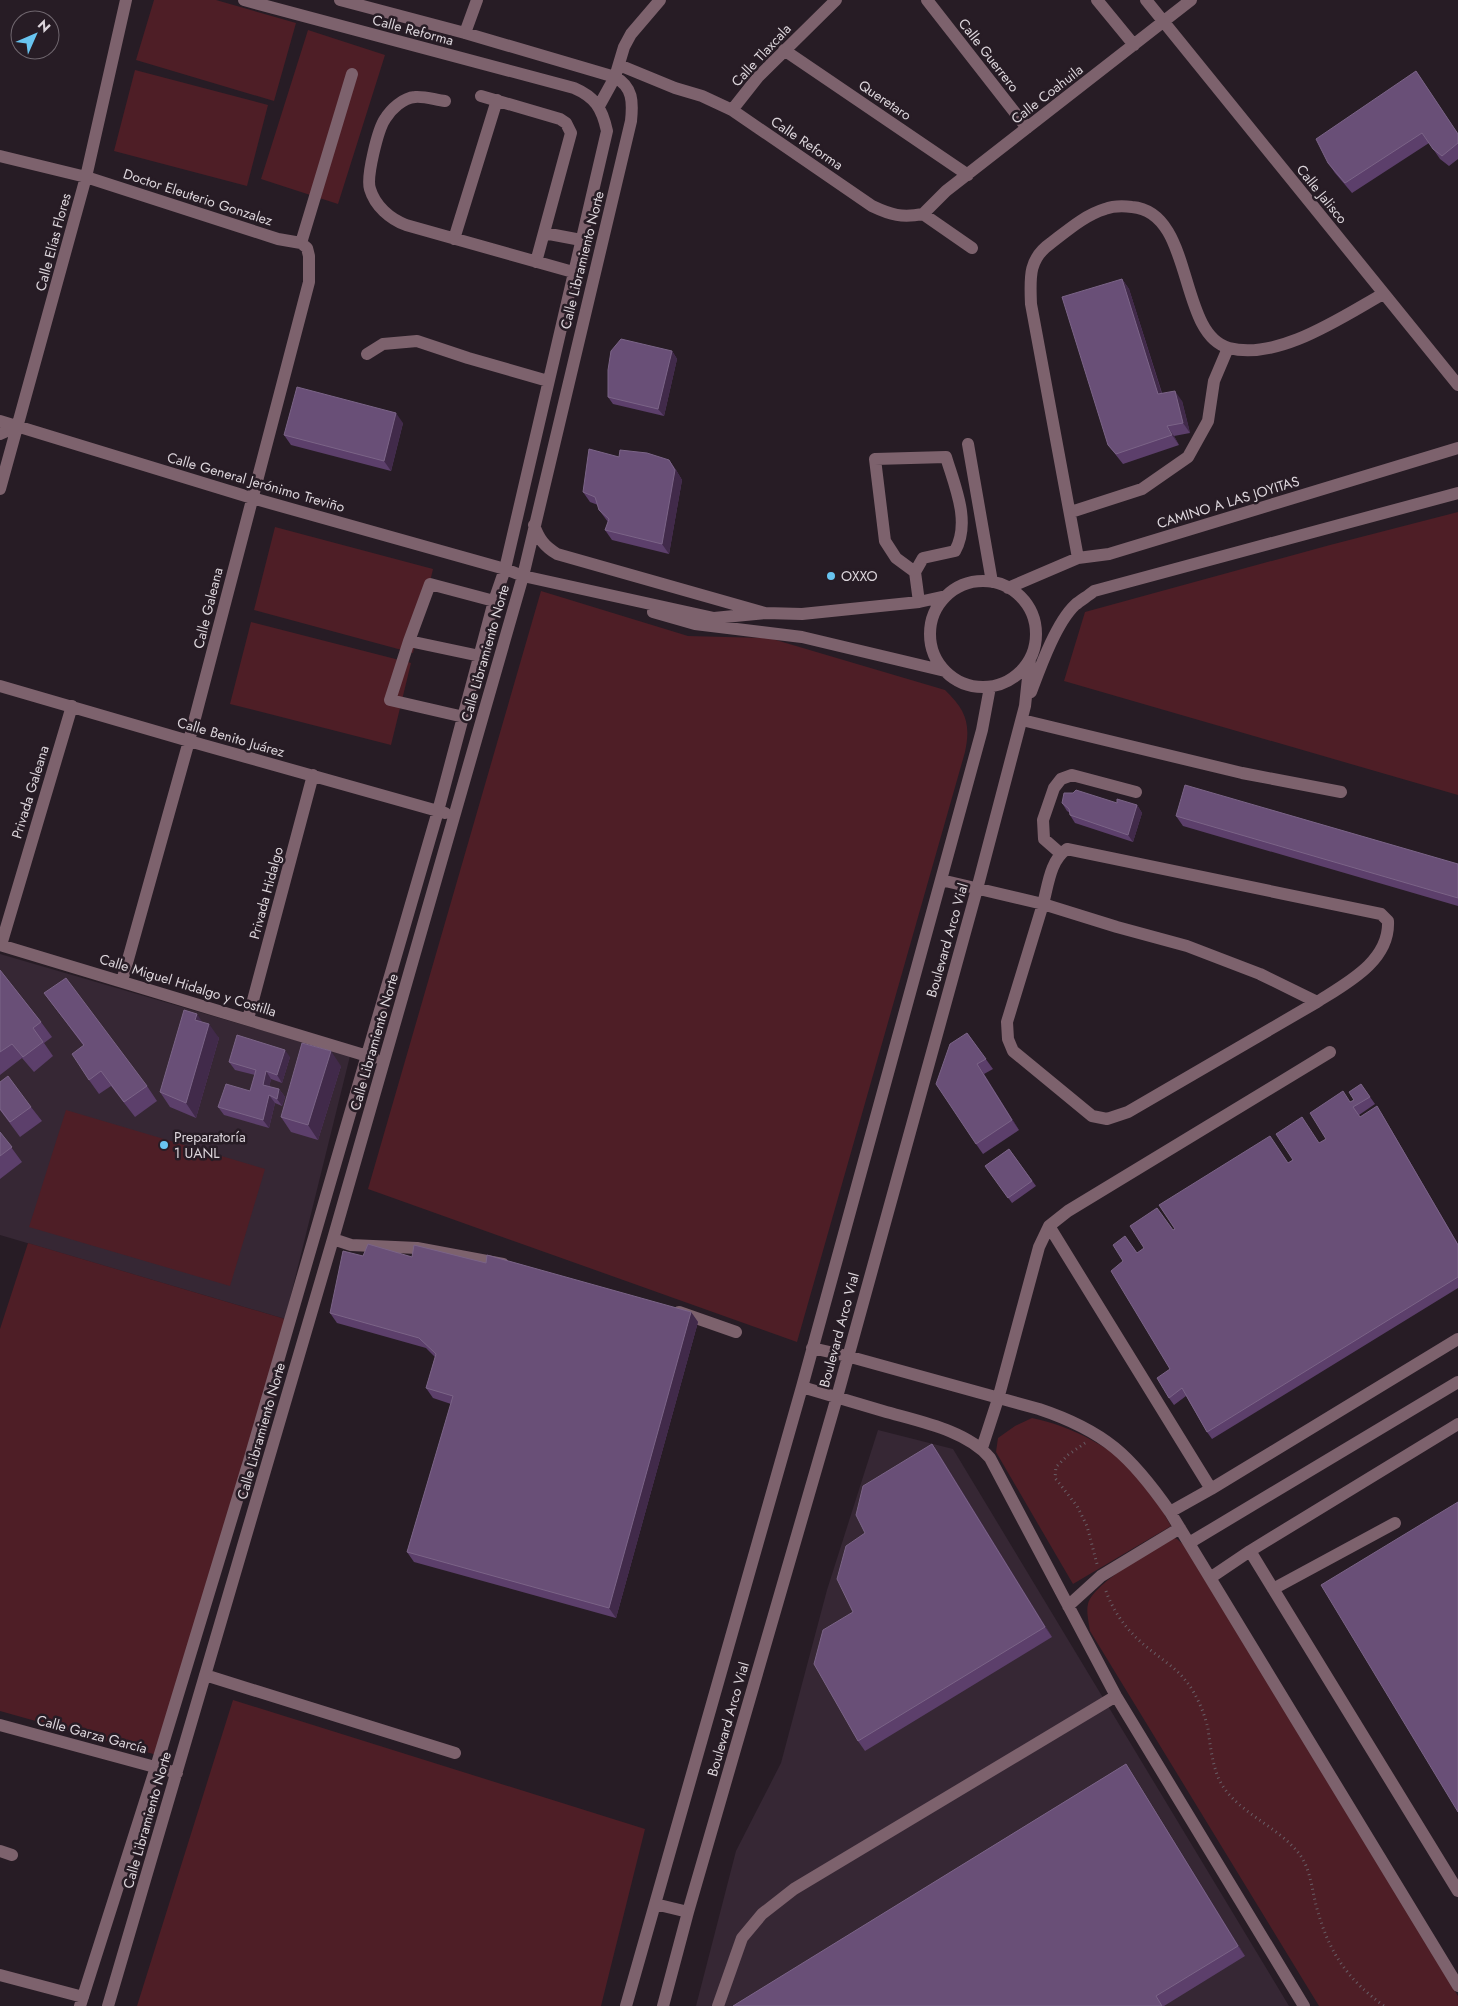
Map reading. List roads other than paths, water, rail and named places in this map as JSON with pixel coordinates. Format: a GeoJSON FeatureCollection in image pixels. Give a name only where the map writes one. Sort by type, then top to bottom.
{"type":"FeatureCollection","features":[{"type":"Feature","properties":{"kind":"street","name":"Calle Elías Flores"},"geometry":{"type":"LineString","coordinates":[[0,489],[86,177],[126,0]]}},
{"type":"Feature","properties":{"kind":"street","name":"Calle Reforma"},"geometry":{"type":"LineString","coordinates":[[244,0],[574,88],[588,94],[599,106]]}},
{"type":"Feature","properties":{"kind":"street","name":"Calle Reforma"},"geometry":{"type":"LineString","coordinates":[[340,0],[702,96],[732,110],[872,206],[890,214],[908,217],[923,214]]}},
{"type":"Feature","properties":{"kind":"street"},"geometry":{"type":"LineString","coordinates":[[465,33],[477,0]]}},
{"type":"Feature","properties":{"kind":"street"},"geometry":{"type":"LineString","coordinates":[[599,106],[619,74],[624,47],[631,34],[660,0]]}},
{"type":"Feature","properties":{"kind":"street","name":"Calle Tlaxcala"},"geometry":{"type":"LineString","coordinates":[[732,110],[758,77],[836,0]]}},
{"type":"Feature","properties":{"kind":"street","name":"Calle Guerrero"},"geometry":{"type":"LineString","coordinates":[[927,0],[1027,128]]}},
{"type":"Feature","properties":{"kind":"street"},"geometry":{"type":"LineString","coordinates":[[1097,0],[1134,45]]}},
{"type":"Feature","properties":{"kind":"street","name":"Calle Jalisco"},"geometry":{"type":"LineString","coordinates":[[1146,0],[1458,385]]}},
{"type":"Feature","properties":{"kind":"street","name":"Calle Coahuila"},"geometry":{"type":"LineString","coordinates":[[923,214],[940,196],[1191,0]]}},
{"type":"Feature","properties":{"kind":"street","name":"Queretaro"},"geometry":{"type":"LineString","coordinates":[[784,50],[968,175]]}},
{"type":"Feature","properties":{"kind":"street"},"geometry":{"type":"LineString","coordinates":[[301,244],[352,74]]}},
{"type":"Feature","properties":{"kind":"street","name":"Calle Libramiento Norte"},"geometry":{"type":"LineString","coordinates":[[108,2006],[333,1239],[523,576],[631,121],[633,104],[630,92],[619,74]]}},
{"type":"Feature","properties":{"kind":"street"},"geometry":{"type":"LineString","coordinates":[[481,96],[560,119],[566,122],[571,133],[536,262]]}},
{"type":"Feature","properties":{"kind":"street"},"geometry":{"type":"LineString","coordinates":[[445,101],[414,97],[395,106],[384,120],[371,163],[369,186],[374,200],[394,220],[573,272]]}},
{"type":"Feature","properties":{"kind":"street"},"geometry":{"type":"LineString","coordinates":[[454,238],[497,100]]}},
{"type":"Feature","properties":{"kind":"street","name":"Calle Libramiento Norte"},"geometry":{"type":"LineString","coordinates":[[82,2001],[156,1767],[249,1461],[438,812],[494,601],[505,568],[607,131],[599,106]]}},
{"type":"Feature","properties":{"kind":"street","name":"Doctor Eleuterio Gonzalez"},"geometry":{"type":"LineString","coordinates":[[0,156],[86,177],[278,239],[301,244]]}},
{"type":"Feature","properties":{"kind":"street"},"geometry":{"type":"LineString","coordinates":[[1078,558],[1071,512],[1030,304],[1030,279],[1033,262],[1046,247],[1086,218],[1107,208],[1141,208],[1157,216],[1168,231],[1201,319],[1210,337],[1228,348],[1255,350],[1280,346],[1317,330],[1383,294]]}},
{"type":"Feature","properties":{"kind":"street"},"geometry":{"type":"LineString","coordinates":[[923,214],[972,248]]}},
{"type":"Feature","properties":{"kind":"street"},"geometry":{"type":"LineString","coordinates":[[544,233],[581,240]]}},
{"type":"Feature","properties":{"kind":"street","name":"Calle Galeana"},"geometry":{"type":"LineString","coordinates":[[122,981],[189,741],[309,282],[309,256],[307,248],[301,244]]}},
{"type":"Feature","properties":{"kind":"street"},"geometry":{"type":"LineString","coordinates":[[367,354],[383,344],[417,341],[548,381]]}},
{"type":"Feature","properties":{"kind":"street"},"geometry":{"type":"LineString","coordinates":[[1071,512],[1142,489],[1188,457],[1208,421],[1214,381],[1228,348]]}},
{"type":"Feature","properties":{"kind":"street","name":"Calle General Jerónimo Treviño"},"geometry":{"type":"LineString","coordinates":[[0,421],[252,498],[505,568],[523,576]]}},
{"type":"Feature","properties":{"kind":"street"},"geometry":{"type":"LineString","coordinates":[[0,434],[18,426]]}},
{"type":"Feature","properties":{"kind":"street"},"geometry":{"type":"LineString","coordinates":[[968,444],[992,582]]}},
{"type":"Feature","properties":{"kind":"street","name":"CAMINO A LAS JOYITAS"},"geometry":{"type":"LineString","coordinates":[[1008,588],[1078,558],[1109,554],[1458,448]]}},
{"type":"Feature","properties":{"kind":"street"},"geometry":{"type":"LineString","coordinates":[[915,572],[896,558],[885,541],[875,459],[946,457],[961,508],[961,540],[955,552],[923,558],[915,572],[919,602]]}},
{"type":"Feature","properties":{"kind":"street"},"geometry":{"type":"LineString","coordinates":[[1025,706],[1044,659],[1063,622],[1074,606],[1094,591],[1458,493]]}},
{"type":"Feature","properties":{"kind":"street"},"geometry":{"type":"LineString","coordinates":[[534,525],[545,547],[556,554],[765,612]]}},
{"type":"Feature","properties":{"kind":"street"},"geometry":{"type":"LineString","coordinates":[[523,576],[714,618],[765,612],[802,614],[919,602],[946,596]]}},
{"type":"Feature","properties":{"kind":"street"},"geometry":{"type":"LineString","coordinates":[[523,576],[695,624],[802,637],[944,671]]}},
{"type":"Feature","properties":{"kind":"street"},"geometry":{"type":"LineString","coordinates":[[976,582],[992,582],[1008,588],[1021,598],[1033,619],[1035,644],[1030,659],[1020,673],[1006,682],[990,687],[974,686],[958,681],[944,671],[935,657],[930,641],[931,625],[936,609],[946,596],[960,586],[976,582]]}},
{"type":"Feature","properties":{"kind":"street"},"geometry":{"type":"LineString","coordinates":[[464,717],[390,700],[430,584],[494,601]]}},
{"type":"Feature","properties":{"kind":"street"},"geometry":{"type":"LineString","coordinates":[[409,641],[480,656]]}},
{"type":"Feature","properties":{"kind":"street","name":"Boulevard Arco Vial"},"geometry":{"type":"LineString","coordinates":[[663,2006],[688,1912],[837,1397],[977,889],[1022,720],[1030,659]]}},
{"type":"Feature","properties":{"kind":"street","name":"Calle Benito Juárez"},"geometry":{"type":"LineString","coordinates":[[0,686],[438,812],[454,814]]}},
{"type":"Feature","properties":{"kind":"street","name":"Boulevard Arco Vial"},"geometry":{"type":"LineString","coordinates":[[626,2006],[802,1387],[982,730],[990,687]]}},
{"type":"Feature","properties":{"kind":"street","name":"Privada Galeana"},"geometry":{"type":"LineString","coordinates":[[0,945],[72,706]]}},
{"type":"Feature","properties":{"kind":"street"},"geometry":{"type":"LineString","coordinates":[[1022,720],[1242,772],[1341,792]]}},
{"type":"Feature","properties":{"kind":"street","name":"Privada Hidalgo"},"geometry":{"type":"LineString","coordinates":[[248,1019],[312,775]]}},
{"type":"Feature","properties":{"kind":"street"},"geometry":{"type":"LineString","coordinates":[[1060,853],[1044,839],[1043,820],[1054,788],[1061,779],[1072,775],[1136,792]]}},
{"type":"Feature","properties":{"kind":"street"},"geometry":{"type":"LineString","coordinates":[[1067,848],[1381,914],[1388,920],[1388,933],[1382,948],[1370,964],[1317,1002],[1128,1112],[1107,1118],[1092,1116],[1013,1051],[1008,1039],[1007,1022],[1043,904],[1055,862],[1060,853],[1067,848]]}},
{"type":"Feature","properties":{"kind":"street"},"geometry":{"type":"LineString","coordinates":[[941,880],[1043,904],[1187,946],[1260,974],[1317,1002]]}},
{"type":"Feature","properties":{"kind":"street","name":"Calle Miguel Hidalgo y Costilla"},"geometry":{"type":"LineString","coordinates":[[0,945],[384,1061]]}},
{"type":"Feature","properties":{"kind":"street"},"geometry":{"type":"LineString","coordinates":[[982,1448],[998,1399],[1039,1247],[1049,1226],[1068,1210],[1330,1052]]}},
{"type":"Feature","properties":{"kind":"street"},"geometry":{"type":"LineString","coordinates":[[1049,1226],[1212,1489]]}},
{"type":"Feature","properties":{"kind":"street"},"geometry":{"type":"LineString","coordinates":[[333,1239],[351,1245],[417,1248],[516,1265]]}},
{"type":"Feature","properties":{"kind":"street"},"geometry":{"type":"LineString","coordinates":[[666,1308],[736,1332]]}},
{"type":"Feature","properties":{"kind":"street"},"geometry":{"type":"LineString","coordinates":[[1170,1512],[1212,1489],[1458,1339]]}},
{"type":"Feature","properties":{"kind":"street"},"geometry":{"type":"LineString","coordinates":[[812,1348],[847,1356],[1070,1419],[1119,1450],[1146,1478],[1170,1512],[1458,1986]]}},
{"type":"Feature","properties":{"kind":"street"},"geometry":{"type":"LineString","coordinates":[[1189,1544],[1458,1382]]}},
{"type":"Feature","properties":{"kind":"street"},"geometry":{"type":"LineString","coordinates":[[802,1387],[929,1424],[963,1437],[982,1448],[990,1458],[1116,1696],[1304,2006]]}},
{"type":"Feature","properties":{"kind":"street"},"geometry":{"type":"LineString","coordinates":[[1210,1578],[1250,1551],[1458,1424]]}},
{"type":"Feature","properties":{"kind":"street"},"geometry":{"type":"LineString","coordinates":[[1273,1589],[1395,1523]]}},
{"type":"Feature","properties":{"kind":"street"},"geometry":{"type":"LineString","coordinates":[[1068,1606],[1101,1576],[1180,1528]]}},
{"type":"Feature","properties":{"kind":"street"},"geometry":{"type":"LineString","coordinates":[[1250,1551],[1458,1891]]}},
{"type":"Feature","properties":{"kind":"street"},"geometry":{"type":"LineString","coordinates":[[201,1618],[220,1623]]}},
{"type":"Feature","properties":{"kind":"street"},"geometry":{"type":"LineString","coordinates":[[205,1675],[455,1753]]}},
{"type":"Feature","properties":{"kind":"street"},"geometry":{"type":"LineString","coordinates":[[718,2006],[742,1938],[768,1909],[794,1889],[1116,1696]]}},
{"type":"Feature","properties":{"kind":"street","name":"Calle Garza García"},"geometry":{"type":"LineString","coordinates":[[0,1725],[177,1773]]}},
{"type":"Feature","properties":{"kind":"street"},"geometry":{"type":"LineString","coordinates":[[655,1904],[688,1912]]}},
{"type":"Feature","properties":{"kind":"street"},"geometry":{"type":"LineString","coordinates":[[0,1975],[82,2001]]}},
{"type":"Feature","properties":{"kind":"place","name":"OXXO"},"geometry":{"type":"Point","coordinates":[831,576]}},
{"type":"Feature","properties":{"kind":"place","name":"Preparatoría 1 UANL"},"geometry":{"type":"Point","coordinates":[164,1145]}}]}
